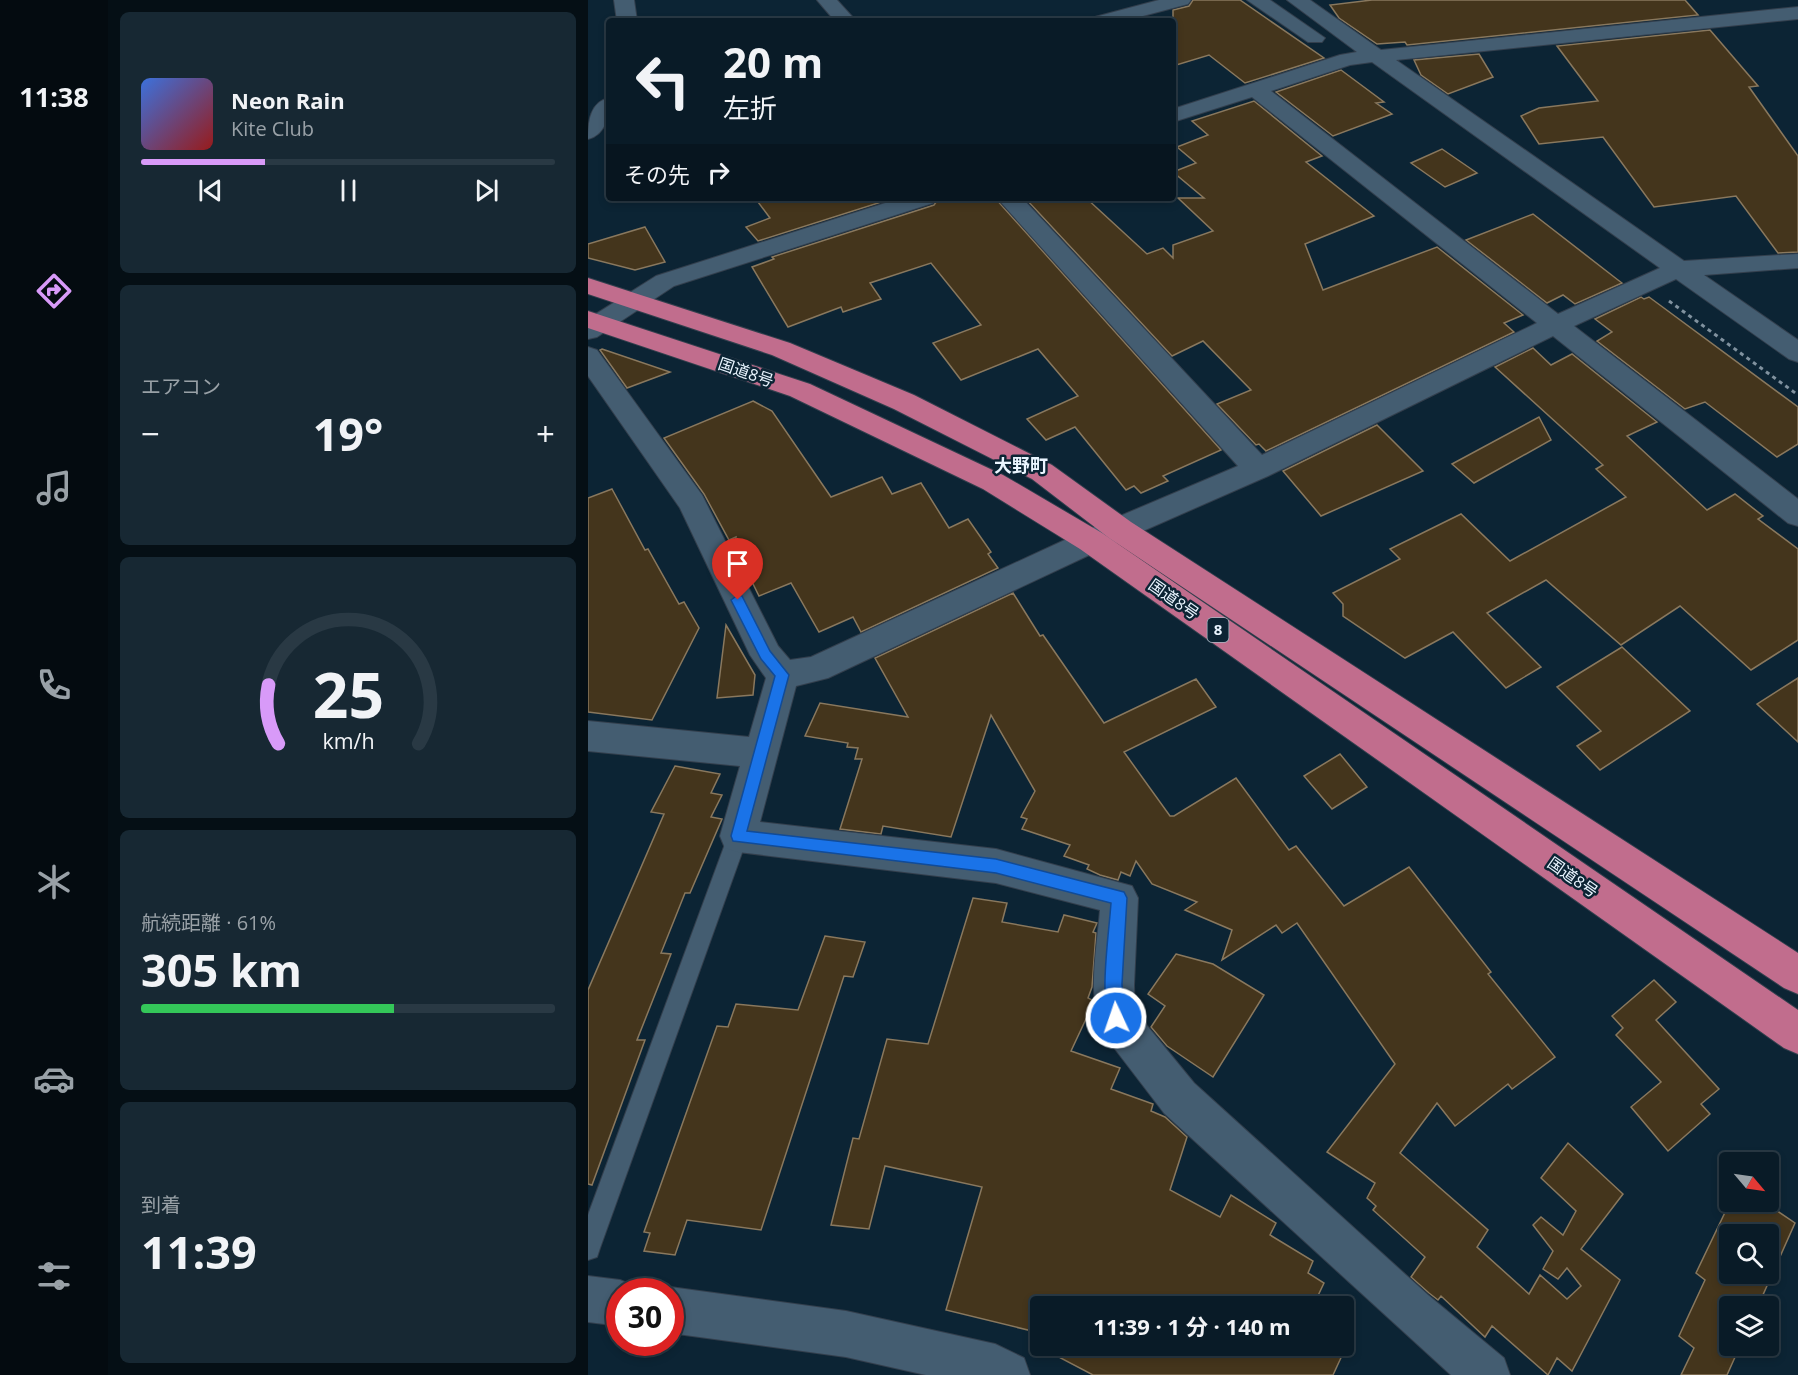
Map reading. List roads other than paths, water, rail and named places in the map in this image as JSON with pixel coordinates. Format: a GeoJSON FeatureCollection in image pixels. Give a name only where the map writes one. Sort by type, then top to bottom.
{"type":"FeatureCollection","features":[{"type":"Feature","properties":{"kind":"highway","name":"国道8号"},"geometry":{"type":"LineString","coordinates":[[588,286],[781,349],[904,402],[1042,472],[1105,536],[1798,1034]]}},
{"type":"Feature","properties":{"kind":"highway","name":"国道8号"},"geometry":{"type":"LineString","coordinates":[[592,324],[800,390],[1105,536],[1792,962]]}},
{"type":"Feature","properties":{"kind":"street"},"geometry":{"type":"LineString","coordinates":[[624,0],[627,18]]}},
{"type":"Feature","properties":{"kind":"street"},"geometry":{"type":"LineString","coordinates":[[827,0],[843,18]]}},
{"type":"Feature","properties":{"kind":"street"},"geometry":{"type":"LineString","coordinates":[[1113,18],[1181,0]]}},
{"type":"Feature","properties":{"kind":"street"},"geometry":{"type":"LineString","coordinates":[[1257,0],[1347,59]]}},
{"type":"Feature","properties":{"kind":"street"},"geometry":{"type":"LineString","coordinates":[[1297,0],[1798,353]]}},
{"type":"Feature","properties":{"kind":"street"},"geometry":{"type":"LineString","coordinates":[[1176,115],[1347,59],[1376,54],[1798,13]]}},
{"type":"Feature","properties":{"kind":"street"},"geometry":{"type":"LineString","coordinates":[[1256,88],[1798,515]]}},
{"type":"Feature","properties":{"kind":"street"},"geometry":{"type":"LineString","coordinates":[[588,132],[606,108]]}},
{"type":"Feature","properties":{"kind":"street"},"geometry":{"type":"LineString","coordinates":[[848,201],[862,219]]}},
{"type":"Feature","properties":{"kind":"street"},"geometry":{"type":"LineString","coordinates":[[592,324],[634,302],[665,281],[916,201]]}},
{"type":"Feature","properties":{"kind":"street"},"geometry":{"type":"LineString","coordinates":[[1012,201],[1258,469]]}},
{"type":"Feature","properties":{"kind":"street"},"geometry":{"type":"LineString","coordinates":[[783,675],[816,669],[1105,536],[1258,469],[1557,324],[1678,269],[1798,261]]}},
{"type":"Feature","properties":{"kind":"street"},"geometry":{"type":"LineString","coordinates":[[588,356],[692,503],[766,655],[783,675]]}},
{"type":"Feature","properties":{"kind":"street"},"geometry":{"type":"LineString","coordinates":[[783,675],[738,836],[996,866],[1119,898],[1114,984],[1116,1018],[1179,1098],[1412,1311],[1486,1375]]}},
{"type":"Feature","properties":{"kind":"street"},"geometry":{"type":"LineString","coordinates":[[588,735],[762,753]]}},
{"type":"Feature","properties":{"kind":"street"},"geometry":{"type":"LineString","coordinates":[[588,1299],[606,1301]]}},
{"type":"Feature","properties":{"kind":"street"},"geometry":{"type":"LineString","coordinates":[[684,1312],[846,1334],[995,1367],[1007,1375]]}},
{"type":"Feature","properties":{"kind":"lane"},"geometry":{"type":"LineString","coordinates":[[588,1248],[738,836]]}},
{"type":"Feature","properties":{"kind":"district","name":"大野町"},"geometry":{"type":"Point","coordinates":[1021,466]}}]}
